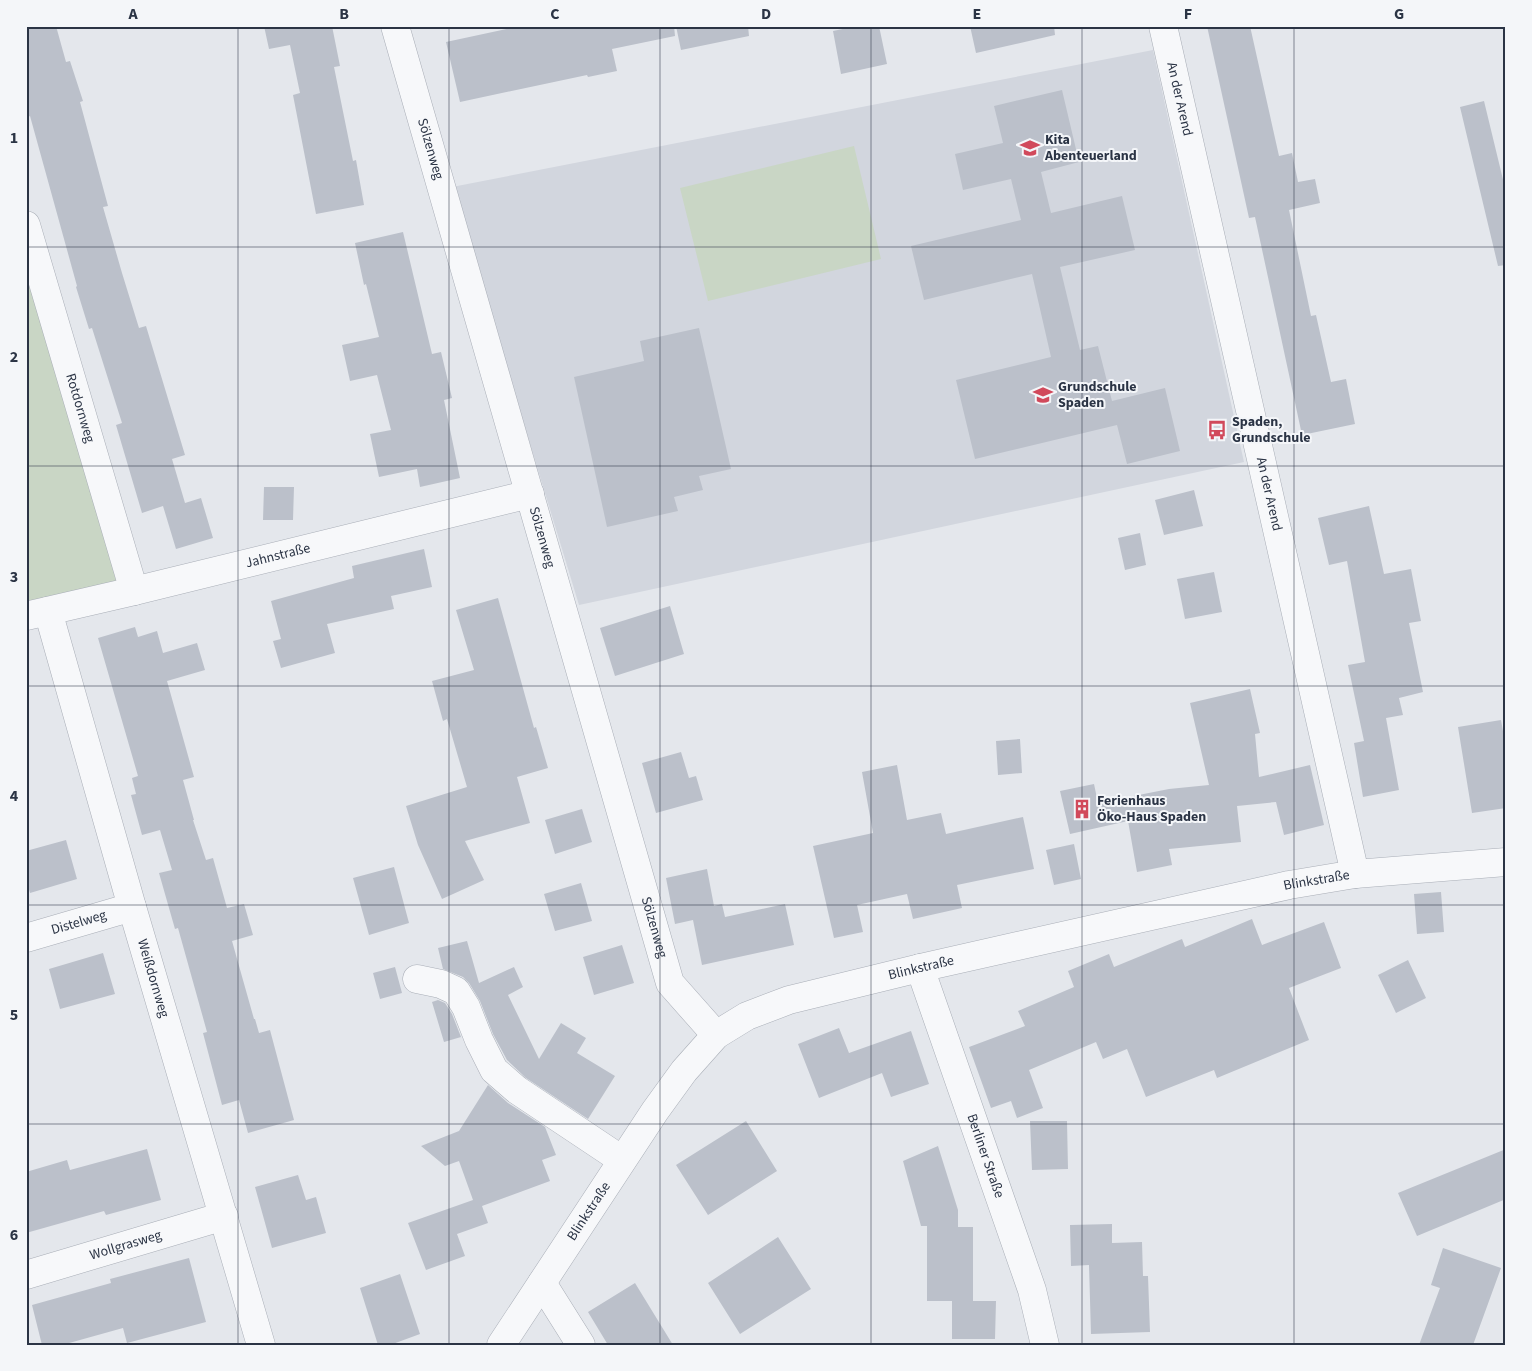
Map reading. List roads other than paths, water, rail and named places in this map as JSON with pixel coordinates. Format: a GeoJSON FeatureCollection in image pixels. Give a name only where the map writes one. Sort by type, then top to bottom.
{"type":"FeatureCollection","features":[{"type":"Feature","properties":{"kind":"street","name":"Sölzenweg"},"geometry":{"type":"LineString","coordinates":[[395,26],[670,983],[716,1035]]}},
{"type":"Feature","properties":{"kind":"street","name":"An der Arend"},"geometry":{"type":"LineString","coordinates":[[1164,26],[1356,874]]}},
{"type":"Feature","properties":{"kind":"street","name":"Rotdornweg"},"geometry":{"type":"LineString","coordinates":[[28,239],[134,592]]}},
{"type":"Feature","properties":{"kind":"street","name":"Jahnstraße"},"geometry":{"type":"LineString","coordinates":[[37,613],[134,592],[530,494]]}},
{"type":"Feature","properties":{"kind":"street","name":"Weißdornweg"},"geometry":{"type":"LineString","coordinates":[[37,613],[132,907],[261,1345]]}},
{"type":"Feature","properties":{"kind":"street","name":"Blinkstraße"},"geometry":{"type":"LineString","coordinates":[[501,1345],[622,1160],[684,1071],[716,1035],[747,1016],[789,1000],[920,968],[1289,885],[1356,874],[1506,862]]}},
{"type":"Feature","properties":{"kind":"street","name":"Distelweg"},"geometry":{"type":"LineString","coordinates":[[26,938],[132,907]]}},
{"type":"Feature","properties":{"kind":"street","name":"Berliner Straße"},"geometry":{"type":"LineString","coordinates":[[920,968],[1032,1290],[1045,1345]]}},
{"type":"Feature","properties":{"kind":"street"},"geometry":{"type":"LineString","coordinates":[[417,979],[442,984],[456,991],[466,1007],[494,1070],[517,1090],[622,1160]]}},
{"type":"Feature","properties":{"kind":"street","name":"Wollgrasweg"},"geometry":{"type":"LineString","coordinates":[[26,1274],[224,1216]]}},
{"type":"Feature","properties":{"kind":"street"},"geometry":{"type":"LineString","coordinates":[[542,1283],[581,1345]]}},
{"type":"Feature","properties":{"kind":"place","name":"Kita Abenteuerland"},"geometry":{"type":"Point","coordinates":[1030,148]}},
{"type":"Feature","properties":{"kind":"place","name":"Grundschule Spaden"},"geometry":{"type":"Point","coordinates":[1043,395]}},
{"type":"Feature","properties":{"kind":"place","name":"Spaden, Grundschule"},"geometry":{"type":"Point","coordinates":[1217,430]}},
{"type":"Feature","properties":{"kind":"place","name":"Ferienhaus Öko-Haus Spaden"},"geometry":{"type":"Point","coordinates":[1082,809]}}]}
